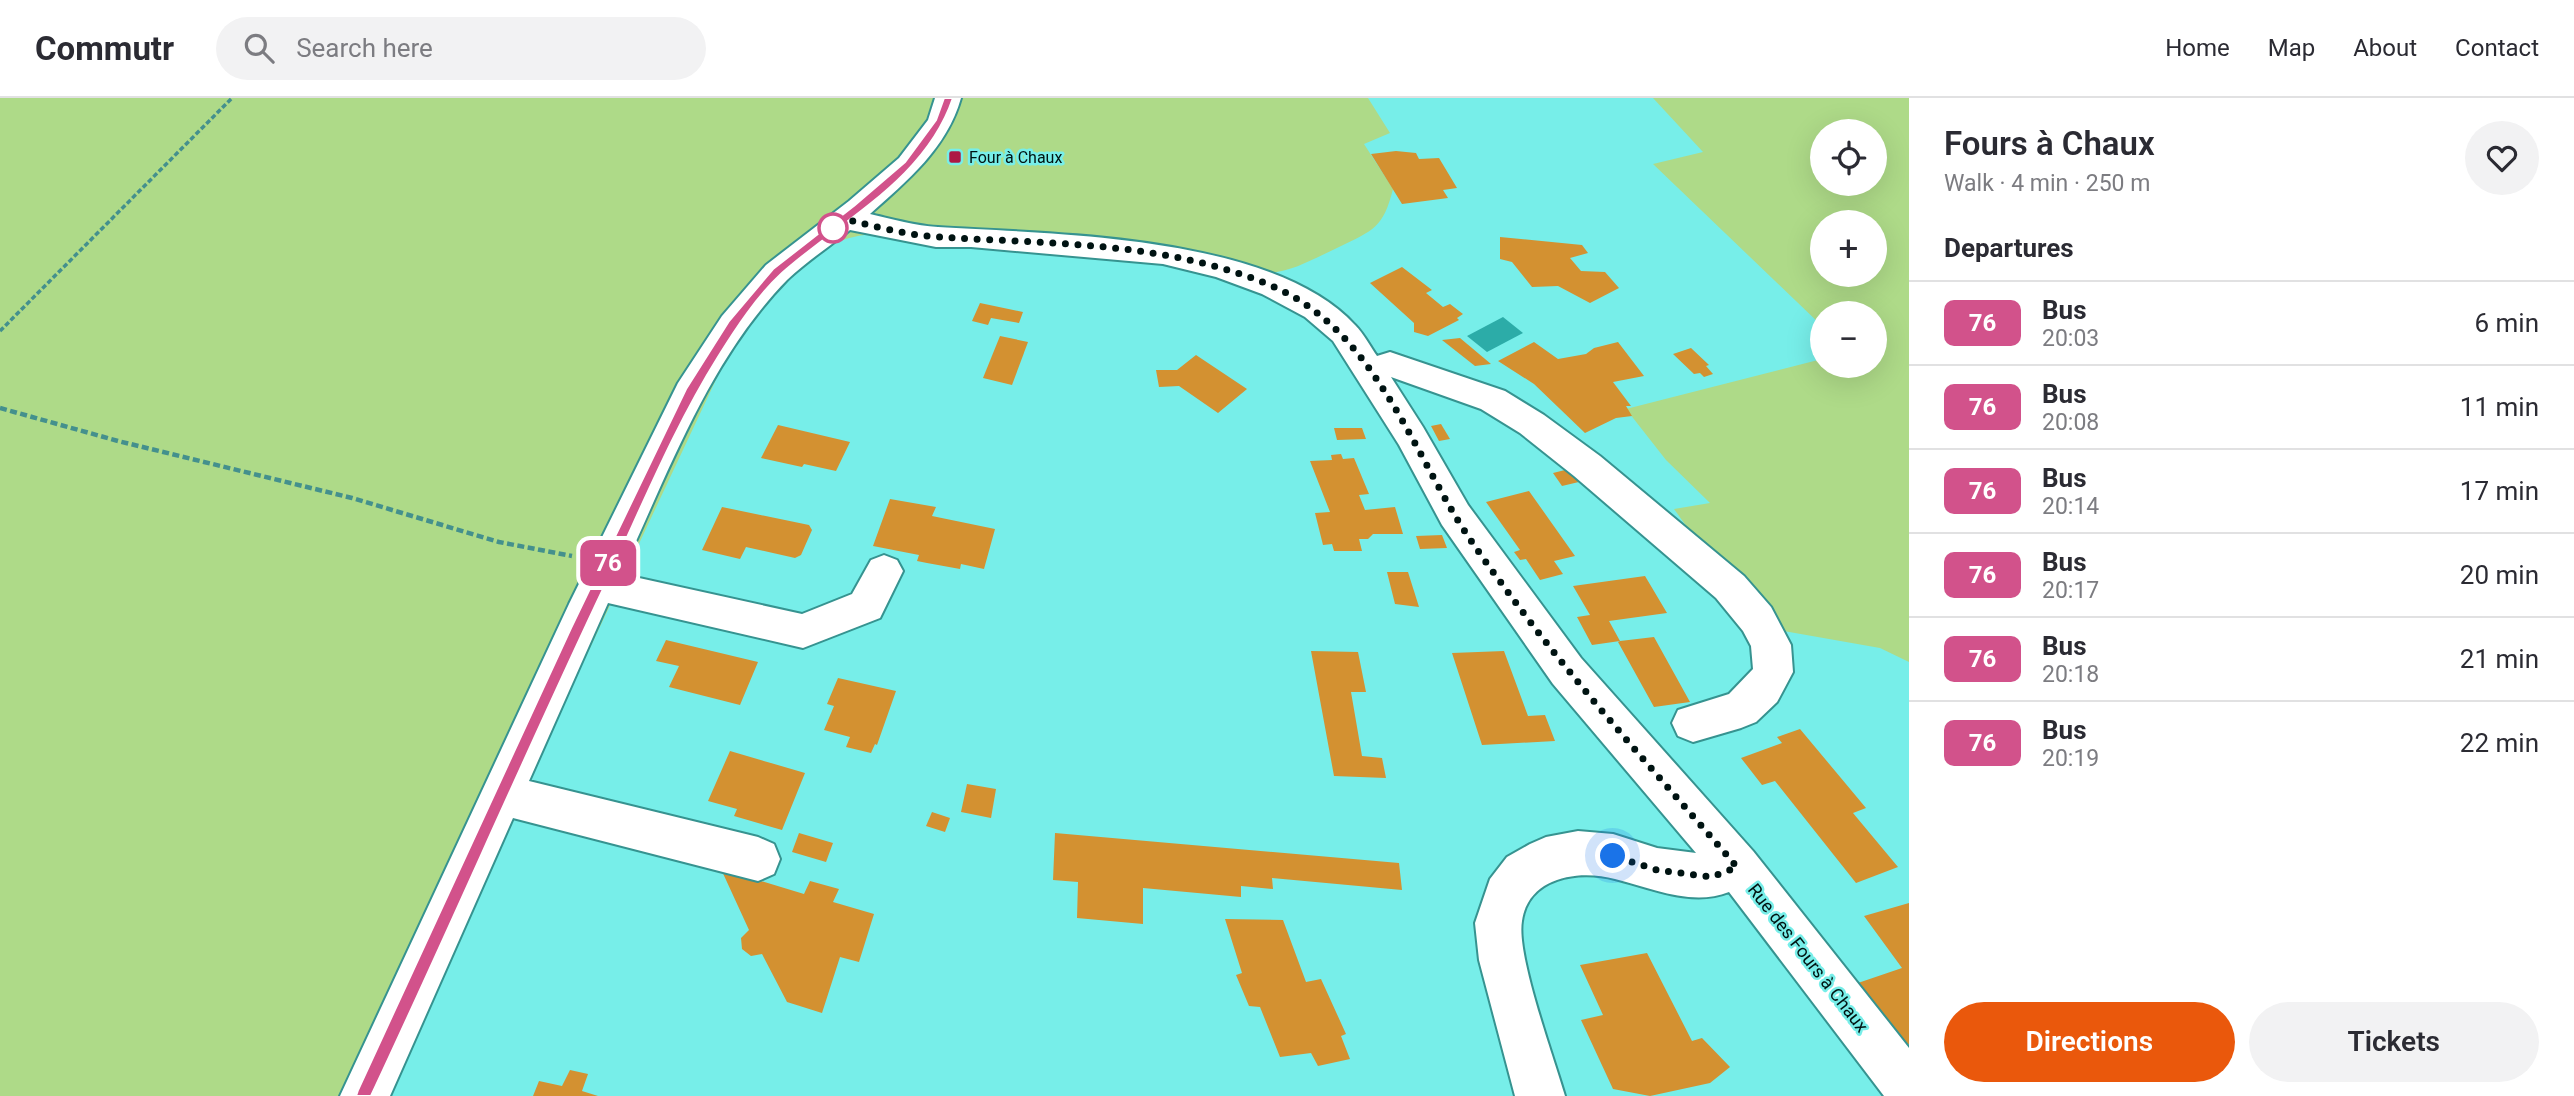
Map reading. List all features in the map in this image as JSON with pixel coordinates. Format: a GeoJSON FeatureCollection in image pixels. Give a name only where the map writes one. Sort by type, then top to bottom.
{"type":"FeatureCollection","features":[{"type":"Feature","properties":{"kind":"street"},"geometry":{"type":"LineString","coordinates":[[365,1096],[501,794],[690,392],[733,324],[777,272],[909,164],[941,121],[948,98]]}},
{"type":"Feature","properties":{"kind":"street"},"geometry":{"type":"LineString","coordinates":[[882,188],[933,221],[971,237]]}},
{"type":"Feature","properties":{"kind":"street"},"geometry":{"type":"LineString","coordinates":[[844,219],[936,237],[971,237]]}},
{"type":"Feature","properties":{"kind":"street","name":"Rue des Fours à Chaux"},"geometry":{"type":"LineString","coordinates":[[971,237],[1163,254],[1223,268],[1273,286],[1316,309],[1343,334],[1369,370],[1411,436],[1455,515],[1504,587],[1567,671],[1737,867],[1909,1088]]}},
{"type":"Feature","properties":{"kind":"street"},"geometry":{"type":"LineString","coordinates":[[1369,370],[1390,364],[1493,400],[1532,424],[1587,467],[1730,587],[1757,619],[1771,645],[1773,672],[1763,690],[1741,709],[1693,723]]}},
{"type":"Feature","properties":{"kind":"street"},"geometry":{"type":"LineString","coordinates":[[603,574],[803,631],[866,606],[884,571]]}},
{"type":"Feature","properties":{"kind":"street"},"geometry":{"type":"LineString","coordinates":[[501,794],[758,859]]}},
{"type":"Feature","properties":{"kind":"street"},"geometry":{"type":"LineString","coordinates":[[1540,1096],[1502,960],[1498,923],[1506,895],[1523,873],[1546,859],[1578,853],[1613,856],[1657,870],[1712,877],[1737,867]]}},
{"type":"Feature","properties":{"kind":"path"},"geometry":{"type":"LineString","coordinates":[[0,331],[232,98]]}},
{"type":"Feature","properties":{"kind":"path"},"geometry":{"type":"LineString","coordinates":[[0,408],[118,441],[352,498],[603,574]]}},
{"type":"Feature","properties":{"kind":"green space"},"geometry":{"type":"Polygon","coordinates":[[[0,98],[1368,98],[1390,133],[1364,144],[1393,189],[1381,220],[1369,231],[1305,263],[1270,273],[1217,272],[1046,246],[898,234],[856,236],[825,248],[807,261],[773,294],[743,333],[721,369],[382,1096],[0,1096],[0,98]]]}},
{"type":"Feature","properties":{"kind":"green space"},"geometry":{"type":"Polygon","coordinates":[[[1653,98],[1909,98],[1909,662],[1880,648],[1750,625],[1715,566],[1674,509],[1710,503],[1666,460],[1626,409],[1810,362],[1810,378],[1887,378],[1887,301],[1810,301],[1810,314],[1653,164],[1703,152],[1653,98]]]}},
{"type":"Feature","properties":{"kind":"water"},"geometry":{"type":"Polygon","coordinates":[[[1503,317],[1523,333],[1487,352],[1467,336],[1503,317]]]}},
{"type":"Feature","properties":{"kind":"building"},"geometry":{"type":"Polygon","coordinates":[[[1396,151],[1416,153],[1419,159],[1439,158],[1457,188],[1443,190],[1448,198],[1402,204],[1371,154],[1396,151]]]}},
{"type":"Feature","properties":{"kind":"building"},"geometry":{"type":"Polygon","coordinates":[[[1500,237],[1582,245],[1588,253],[1570,258],[1581,271],[1605,272],[1619,288],[1590,303],[1558,286],[1532,287],[1512,262],[1500,259],[1500,237]]]}},
{"type":"Feature","properties":{"kind":"building"},"geometry":{"type":"Polygon","coordinates":[[[1402,267],[1432,290],[1426,293],[1443,307],[1450,304],[1463,314],[1457,318],[1459,320],[1428,336],[1414,332],[1414,323],[1370,283],[1402,267]]]}},
{"type":"Feature","properties":{"kind":"building"},"geometry":{"type":"Polygon","coordinates":[[[980,303],[1023,312],[1019,323],[991,318],[988,325],[972,321],[980,303]]]}},
{"type":"Feature","properties":{"kind":"building"},"geometry":{"type":"Polygon","coordinates":[[[1000,336],[1028,342],[1012,385],[983,378],[1000,336]]]}},
{"type":"Feature","properties":{"kind":"building"},"geometry":{"type":"Polygon","coordinates":[[[1460,338],[1491,364],[1475,366],[1442,340],[1460,338]]]}},
{"type":"Feature","properties":{"kind":"building"},"geometry":{"type":"Polygon","coordinates":[[[1534,342],[1558,359],[1586,354],[1594,348],[1618,342],[1644,376],[1613,382],[1631,406],[1626,406],[1632,416],[1616,418],[1585,433],[1534,384],[1498,361],[1534,342]]]}},
{"type":"Feature","properties":{"kind":"building"},"geometry":{"type":"Polygon","coordinates":[[[1691,348],[1709,365],[1706,366],[1713,374],[1704,377],[1700,373],[1694,374],[1673,354],[1691,348]]]}},
{"type":"Feature","properties":{"kind":"building"},"geometry":{"type":"Polygon","coordinates":[[[1196,355],[1247,389],[1218,413],[1179,386],[1159,387],[1156,370],[1177,370],[1196,355]]]}},
{"type":"Feature","properties":{"kind":"building"},"geometry":{"type":"Polygon","coordinates":[[[1441,424],[1450,439],[1439,441],[1431,426],[1441,424]]]}},
{"type":"Feature","properties":{"kind":"building"},"geometry":{"type":"Polygon","coordinates":[[[778,425],[850,442],[836,471],[761,458],[778,425]]]}},
{"type":"Feature","properties":{"kind":"building"},"geometry":{"type":"Polygon","coordinates":[[[1334,428],[1362,428],[1366,439],[1337,440],[1334,428]]]}},
{"type":"Feature","properties":{"kind":"building"},"geometry":{"type":"Polygon","coordinates":[[[1341,454],[1343,459],[1354,458],[1369,494],[1359,495],[1365,510],[1395,507],[1403,534],[1373,534],[1368,539],[1359,539],[1362,551],[1334,551],[1332,544],[1323,545],[1315,513],[1330,512],[1310,461],[1332,460],[1331,455],[1341,454]]]}},
{"type":"Feature","properties":{"kind":"building"},"geometry":{"type":"Polygon","coordinates":[[[1573,468],[1583,481],[1562,486],[1553,473],[1573,468]]]}},
{"type":"Feature","properties":{"kind":"building"},"geometry":{"type":"Polygon","coordinates":[[[1529,491],[1575,556],[1554,561],[1563,574],[1540,580],[1526,559],[1520,560],[1514,552],[1520,550],[1486,502],[1529,491]]]}},
{"type":"Feature","properties":{"kind":"building"},"geometry":{"type":"Polygon","coordinates":[[[890,499],[936,507],[932,516],[995,529],[984,569],[961,564],[960,569],[917,561],[919,555],[873,546],[890,499]]]}},
{"type":"Feature","properties":{"kind":"building"},"geometry":{"type":"Polygon","coordinates":[[[722,507],[809,525],[812,530],[801,555],[795,558],[746,547],[740,559],[702,550],[722,507]]]}},
{"type":"Feature","properties":{"kind":"building"},"geometry":{"type":"Polygon","coordinates":[[[1442,535],[1447,548],[1420,549],[1416,536],[1442,535]]]}},
{"type":"Feature","properties":{"kind":"building"},"geometry":{"type":"Polygon","coordinates":[[[1387,572],[1408,572],[1419,607],[1395,604],[1387,572]]]}},
{"type":"Feature","properties":{"kind":"building"},"geometry":{"type":"Polygon","coordinates":[[[1645,576],[1667,613],[1609,621],[1620,641],[1592,645],[1577,617],[1590,615],[1573,586],[1645,576]]]}},
{"type":"Feature","properties":{"kind":"building"},"geometry":{"type":"Polygon","coordinates":[[[1654,637],[1690,702],[1654,707],[1618,642],[1654,637]]]}},
{"type":"Feature","properties":{"kind":"building"},"geometry":{"type":"Polygon","coordinates":[[[666,640],[758,662],[740,705],[669,687],[679,666],[656,661],[666,640]]]}},
{"type":"Feature","properties":{"kind":"building"},"geometry":{"type":"Polygon","coordinates":[[[1311,651],[1358,652],[1366,692],[1351,692],[1362,756],[1382,758],[1386,778],[1334,776],[1311,651]]]}},
{"type":"Feature","properties":{"kind":"building"},"geometry":{"type":"Polygon","coordinates":[[[1504,651],[1528,716],[1545,715],[1555,741],[1482,745],[1452,653],[1504,651]]]}},
{"type":"Feature","properties":{"kind":"building"},"geometry":{"type":"Polygon","coordinates":[[[838,678],[896,691],[877,745],[875,744],[871,753],[846,747],[850,737],[824,730],[834,706],[827,704],[838,678]]]}},
{"type":"Feature","properties":{"kind":"building"},"geometry":{"type":"Polygon","coordinates":[[[1800,729],[1866,808],[1853,813],[1898,867],[1856,883],[1775,781],[1762,785],[1741,758],[1782,743],[1777,737],[1800,729]]]}},
{"type":"Feature","properties":{"kind":"building"},"geometry":{"type":"Polygon","coordinates":[[[730,751],[805,773],[782,830],[734,816],[737,809],[708,801],[730,751]]]}},
{"type":"Feature","properties":{"kind":"building"},"geometry":{"type":"Polygon","coordinates":[[[967,784],[996,789],[991,818],[961,812],[967,784]]]}},
{"type":"Feature","properties":{"kind":"building"},"geometry":{"type":"Polygon","coordinates":[[[932,812],[950,818],[945,832],[926,826],[932,812]]]}},
{"type":"Feature","properties":{"kind":"building"},"geometry":{"type":"Polygon","coordinates":[[[799,833],[833,843],[826,862],[792,852],[799,833]]]}},
{"type":"Feature","properties":{"kind":"building"},"geometry":{"type":"Polygon","coordinates":[[[1055,833],[1399,863],[1402,890],[1272,878],[1273,889],[1241,886],[1241,897],[1143,888],[1143,924],[1077,918],[1078,882],[1053,880],[1055,833]]]}},
{"type":"Feature","properties":{"kind":"building"},"geometry":{"type":"Polygon","coordinates":[[[721,869],[804,894],[810,881],[839,889],[833,902],[874,914],[859,962],[840,957],[822,1013],[787,1002],[762,954],[751,956],[742,949],[741,938],[749,930],[721,869]]]}},
{"type":"Feature","properties":{"kind":"building"},"geometry":{"type":"Polygon","coordinates":[[[1909,903],[1909,1044],[1905,1045],[1855,984],[1902,968],[1864,916],[1909,903]]]}},
{"type":"Feature","properties":{"kind":"building"},"geometry":{"type":"Polygon","coordinates":[[[1225,919],[1283,920],[1306,982],[1321,979],[1346,1034],[1341,1036],[1350,1059],[1318,1066],[1311,1053],[1280,1057],[1260,1007],[1249,1006],[1236,975],[1242,973],[1225,919]]]}},
{"type":"Feature","properties":{"kind":"building"},"geometry":{"type":"Polygon","coordinates":[[[1647,953],[1692,1041],[1702,1038],[1730,1067],[1710,1083],[1650,1096],[1613,1089],[1581,1020],[1603,1015],[1580,965],[1647,953]]]}},
{"type":"Feature","properties":{"kind":"building"},"geometry":{"type":"Polygon","coordinates":[[[570,1070],[588,1074],[582,1091],[598,1096],[533,1096],[539,1081],[562,1086],[570,1070]]]}},
{"type":"Feature","properties":{"kind":"bus line","name":"76"},"geometry":{"type":"LineString","coordinates":[[365,1096],[484,830],[690,392],[733,324],[777,272],[859,208],[909,164],[941,121],[948,98]]}},
{"type":"Feature","properties":{"kind":"place","name":"Four à Chaux"},"geometry":{"type":"Point","coordinates":[955,157]}},
{"type":"Feature","properties":{"kind":"route"},"geometry":{"type":"LineString","coordinates":[[833,228],[827,232],[844,219],[936,237],[971,237],[1163,254],[1223,268],[1273,286],[1316,309],[1343,334],[1359,355],[1411,436],[1455,515],[1504,587],[1567,671],[1737,867],[1712,877],[1657,870],[1613,856]]}}]}
